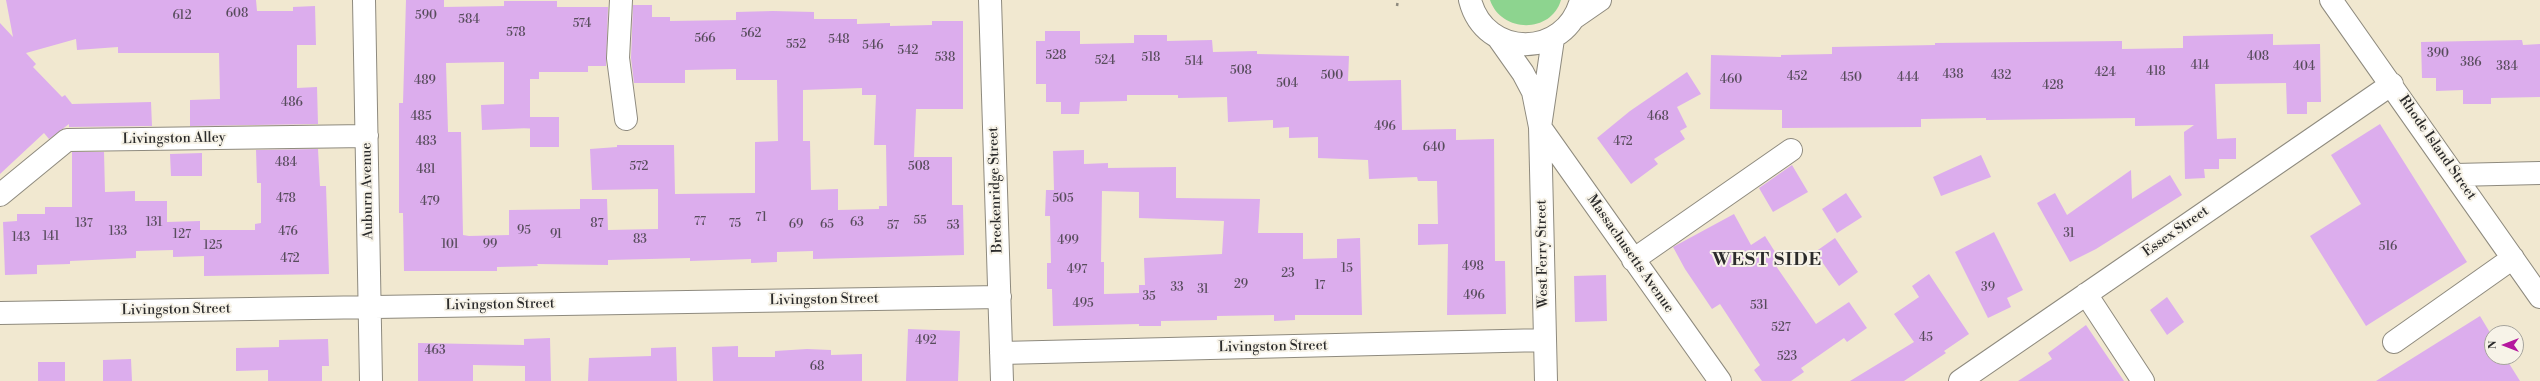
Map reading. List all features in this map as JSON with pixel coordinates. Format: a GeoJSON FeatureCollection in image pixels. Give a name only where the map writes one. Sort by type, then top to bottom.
{"type":"FeatureCollection","features":[{"type":"Feature","properties":{"kind":"street","name":"Auburn Avenue"},"geometry":{"type":"LineString","coordinates":[[364,0],[371,381]]}},
{"type":"Feature","properties":{"kind":"street"},"geometry":{"type":"LineString","coordinates":[[621,0],[618,58],[626,118]]}},
{"type":"Feature","properties":{"kind":"street","name":"Breckenridge Street"},"geometry":{"type":"LineString","coordinates":[[990,0],[1002,381]]}},
{"type":"Feature","properties":{"kind":"street"},"geometry":{"type":"LineString","coordinates":[[1465,3],[1484,26],[1499,39],[1529,45],[1553,39],[1578,9],[1600,0]]}},
{"type":"Feature","properties":{"kind":"street","name":"Rhode Island Street"},"geometry":{"type":"LineString","coordinates":[[2331,0],[2392,84],[2540,297]]}},
{"type":"Feature","properties":{"kind":"street","name":"West Ferry Street"},"geometry":{"type":"LineString","coordinates":[[1499,39],[1533,92],[1540,127]]}},
{"type":"Feature","properties":{"kind":"street","name":"West Ferry Street"},"geometry":{"type":"LineString","coordinates":[[1546,381],[1540,127],[1553,39]]}},
{"type":"Feature","properties":{"kind":"street","name":"Essex Street"},"geometry":{"type":"LineString","coordinates":[[1960,381],[2392,84]]}},
{"type":"Feature","properties":{"kind":"street","name":"Massachusetts Avenue"},"geometry":{"type":"LineString","coordinates":[[1540,127],[1720,381]]}},
{"type":"Feature","properties":{"kind":"street","name":"Livingston Alley"},"geometry":{"type":"LineString","coordinates":[[0,195],[67,140],[367,136]]}},
{"type":"Feature","properties":{"kind":"street"},"geometry":{"type":"LineString","coordinates":[[1633,260],[1791,150]]}},
{"type":"Feature","properties":{"kind":"street"},"geometry":{"type":"LineString","coordinates":[[2455,175],[2540,173]]}},
{"type":"Feature","properties":{"kind":"street"},"geometry":{"type":"LineString","coordinates":[[2394,342],[2513,258]]}},
{"type":"Feature","properties":{"kind":"street"},"geometry":{"type":"LineString","coordinates":[[2086,294],[2143,381]]}},
{"type":"Feature","properties":{"kind":"street","name":"Livingston Street"},"geometry":{"type":"LineString","coordinates":[[0,313],[1000,297]]}},
{"type":"Feature","properties":{"kind":"street","name":"Livingston Street"},"geometry":{"type":"LineString","coordinates":[[1001,353],[1545,340]]}},
{"type":"Feature","properties":{"kind":"path"},"geometry":{"type":"LineString","coordinates":[[1397,6],[1398,0]]}},
{"type":"Feature","properties":{"kind":"green space"},"geometry":{"type":"Polygon","coordinates":[[[1490,0],[1561,0],[1556,11],[1547,19],[1537,24],[1526,25],[1504,19],[1496,11],[1490,0]]]}},
{"type":"Feature","properties":{"kind":"building"},"geometry":{"type":"Polygon","coordinates":[[[6,0],[256,0],[257,11],[293,11],[293,7],[315,6],[316,45],[297,45],[297,88],[317,87],[318,124],[190,126],[190,100],[220,99],[219,53],[118,53],[118,47],[77,50],[76,39],[26,53],[36,64],[33,67],[62,97],[65,95],[72,104],[151,102],[152,126],[69,127],[69,124],[49,139],[44,133],[0,174],[0,23],[13,37],[6,0]]]}},
{"type":"Feature","properties":{"kind":"building"},"geometry":{"type":"Polygon","coordinates":[[[406,0],[444,0],[444,7],[504,6],[504,1],[557,1],[557,7],[608,7],[606,66],[588,66],[588,72],[539,72],[539,79],[530,79],[530,128],[482,130],[481,105],[504,104],[504,62],[446,63],[448,132],[461,132],[463,235],[509,235],[509,210],[580,209],[580,199],[607,199],[608,230],[658,229],[658,189],[592,190],[590,149],[617,147],[617,145],[674,145],[675,194],[755,193],[755,142],[778,141],[777,80],[736,80],[736,69],[685,70],[685,83],[634,83],[631,58],[633,5],[652,5],[652,17],[670,17],[670,21],[736,20],[736,12],[773,11],[814,12],[814,19],[857,19],[857,24],[890,23],[890,26],[932,25],[932,21],[963,21],[963,109],[916,109],[914,157],[952,157],[952,205],[963,205],[964,255],[813,259],[813,251],[777,252],[777,262],[751,263],[751,259],[690,261],[690,258],[608,260],[608,265],[537,264],[538,266],[497,267],[497,271],[404,271],[403,213],[399,213],[399,103],[403,103],[406,0]],[[862,88],[803,90],[803,141],[810,141],[811,190],[838,189],[838,210],[879,209],[879,206],[887,206],[886,145],[874,145],[876,95],[862,95],[862,88]]]}},
{"type":"Feature","properties":{"kind":"building"},"geometry":{"type":"Polygon","coordinates":[[[1045,31],[1080,31],[1080,44],[1134,43],[1134,35],[1167,35],[1167,41],[1212,40],[1213,52],[1257,51],[1257,54],[1349,56],[1348,81],[1401,80],[1402,130],[1456,129],[1456,140],[1494,139],[1495,261],[1505,261],[1506,314],[1447,315],[1448,244],[1418,245],[1418,224],[1438,224],[1437,181],[1418,181],[1417,177],[1369,179],[1368,160],[1318,158],[1318,137],[1289,138],[1289,127],[1273,128],[1273,120],[1228,122],[1227,97],[1178,98],[1178,95],[1127,95],[1127,101],[1080,102],[1079,114],[1061,114],[1061,102],[1046,102],[1046,84],[1036,84],[1036,41],[1045,41],[1045,31]]]}},
{"type":"Feature","properties":{"kind":"building"},"geometry":{"type":"Polygon","coordinates":[[[2273,34],[2273,45],[2320,44],[2321,102],[2307,102],[2307,114],[2287,114],[2286,83],[2215,84],[2217,139],[2236,138],[2236,159],[2219,159],[2219,169],[2204,169],[2205,178],[2185,179],[2184,132],[2194,125],[2135,126],[2135,118],[1986,120],[1986,118],[1921,119],[1921,127],[1782,128],[1782,110],[1710,109],[1711,55],[1781,57],[1781,55],[1832,54],[1832,47],[1935,45],[1935,43],[2122,41],[2122,49],[2183,48],[2183,36],[2273,34]]]}},
{"type":"Feature","properties":{"kind":"building"},"geometry":{"type":"Polygon","coordinates":[[[2522,40],[2523,45],[2540,44],[2540,97],[2491,98],[2491,104],[2463,104],[2463,90],[2436,91],[2436,78],[2422,78],[2421,42],[2522,40]]]}},
{"type":"Feature","properties":{"kind":"building"},"geometry":{"type":"Polygon","coordinates":[[[1687,72],[1701,94],[1677,107],[1687,127],[1680,131],[1685,139],[1654,159],[1658,164],[1631,184],[1597,138],[1630,111],[1687,72]]]}},
{"type":"Feature","properties":{"kind":"building"},"geometry":{"type":"Polygon","coordinates":[[[530,117],[559,117],[559,147],[530,147],[530,117]]]}},
{"type":"Feature","properties":{"kind":"building"},"geometry":{"type":"Polygon","coordinates":[[[2380,124],[2467,262],[2366,326],[2310,236],[2361,204],[2331,155],[2380,124]]]}},
{"type":"Feature","properties":{"kind":"building"},"geometry":{"type":"Polygon","coordinates":[[[318,149],[320,186],[326,186],[329,274],[204,276],[204,256],[173,257],[173,250],[136,251],[136,258],[70,261],[70,264],[37,265],[37,274],[5,275],[3,222],[17,221],[17,214],[45,214],[45,207],[72,207],[72,152],[104,152],[105,192],[135,191],[135,201],[167,201],[167,222],[200,221],[200,230],[255,230],[255,224],[261,223],[261,183],[257,183],[256,150],[318,149]]]}},
{"type":"Feature","properties":{"kind":"building"},"geometry":{"type":"Polygon","coordinates":[[[1084,150],[1084,164],[1108,163],[1108,168],[1176,167],[1176,198],[1260,199],[1258,233],[1303,233],[1303,259],[1337,258],[1337,239],[1360,238],[1362,315],[1295,315],[1295,320],[1274,321],[1274,315],[1217,316],[1217,320],[1161,321],[1161,326],[1139,326],[1139,324],[1053,326],[1052,289],[1047,289],[1047,263],[1051,263],[1050,216],[1045,216],[1046,190],[1054,190],[1053,151],[1084,150]],[[1102,191],[1101,262],[1104,262],[1104,294],[1139,293],[1139,285],[1145,285],[1144,258],[1222,254],[1224,221],[1139,218],[1139,192],[1102,191]]]}},
{"type":"Feature","properties":{"kind":"building"},"geometry":{"type":"Polygon","coordinates":[[[202,153],[202,176],[171,176],[170,154],[202,153]]]}},
{"type":"Feature","properties":{"kind":"building"},"geometry":{"type":"Polygon","coordinates":[[[1981,155],[1991,177],[1941,196],[1933,177],[1981,155]]]}},
{"type":"Feature","properties":{"kind":"building"},"geometry":{"type":"Polygon","coordinates":[[[1792,165],[1808,192],[1773,212],[1759,188],[1792,165]]]}},
{"type":"Feature","properties":{"kind":"building"},"geometry":{"type":"Polygon","coordinates":[[[2131,170],[2132,199],[2170,175],[2182,195],[2096,249],[2070,262],[2037,203],[2055,193],[2067,215],[2131,170]]]}},
{"type":"Feature","properties":{"kind":"building"},"geometry":{"type":"Polygon","coordinates":[[[1846,193],[1862,217],[1837,233],[1822,209],[1846,193]]]}},
{"type":"Feature","properties":{"kind":"building"},"geometry":{"type":"Polygon","coordinates":[[[1734,214],[1751,245],[1765,236],[1782,263],[1776,266],[1816,324],[1849,302],[1867,328],[1847,342],[1844,338],[1801,368],[1804,372],[1791,381],[1762,381],[1754,370],[1760,365],[1720,304],[1712,309],[1685,269],[1673,247],[1734,214]]]}},
{"type":"Feature","properties":{"kind":"building"},"geometry":{"type":"Polygon","coordinates":[[[1994,232],[2023,290],[2007,298],[2011,307],[1988,318],[1955,252],[1994,232]]]}},
{"type":"Feature","properties":{"kind":"building"},"geometry":{"type":"Polygon","coordinates":[[[1835,238],[1858,272],[1839,286],[1815,252],[1835,238]]]}},
{"type":"Feature","properties":{"kind":"building"},"geometry":{"type":"Polygon","coordinates":[[[1929,274],[1969,334],[1944,351],[1946,353],[1904,381],[1850,381],[1914,342],[1894,314],[1919,297],[1912,286],[1929,274]]]}},
{"type":"Feature","properties":{"kind":"building"},"geometry":{"type":"Polygon","coordinates":[[[1606,275],[1607,321],[1575,322],[1574,276],[1606,275]]]}},
{"type":"Feature","properties":{"kind":"building"},"geometry":{"type":"Polygon","coordinates":[[[2167,297],[2184,322],[2167,335],[2150,310],[2167,297]]]}},
{"type":"Feature","properties":{"kind":"building"},"geometry":{"type":"Polygon","coordinates":[[[2480,316],[2485,325],[2484,325],[2484,365],[2510,365],[2520,381],[2376,381],[2480,316]]]}},
{"type":"Feature","properties":{"kind":"building"},"geometry":{"type":"Polygon","coordinates":[[[2086,325],[2124,381],[2018,381],[2052,359],[2048,353],[2086,325]]]}},
{"type":"Feature","properties":{"kind":"building"},"geometry":{"type":"Polygon","coordinates":[[[908,329],[960,331],[958,381],[906,381],[908,329]]]}},
{"type":"Feature","properties":{"kind":"building"},"geometry":{"type":"Polygon","coordinates":[[[550,338],[551,381],[525,381],[525,366],[473,365],[473,381],[418,381],[418,343],[524,345],[524,339],[550,338]]]}},
{"type":"Feature","properties":{"kind":"building"},"geometry":{"type":"Polygon","coordinates":[[[328,339],[329,366],[322,366],[322,381],[268,381],[268,370],[236,371],[236,348],[279,347],[279,340],[328,339]]]}},
{"type":"Feature","properties":{"kind":"building"},"geometry":{"type":"Polygon","coordinates":[[[738,346],[738,357],[775,357],[775,351],[807,349],[831,350],[831,355],[862,354],[862,381],[713,381],[712,347],[738,346]]]}},
{"type":"Feature","properties":{"kind":"building"},"geometry":{"type":"Polygon","coordinates":[[[676,347],[677,381],[588,381],[589,358],[651,356],[651,348],[676,347]]]}},
{"type":"Feature","properties":{"kind":"building"},"geometry":{"type":"Polygon","coordinates":[[[131,359],[132,381],[103,381],[103,360],[131,359]]]}},
{"type":"Feature","properties":{"kind":"building"},"geometry":{"type":"Polygon","coordinates":[[[38,362],[65,362],[65,381],[38,381],[38,362]]]}},
{"type":"Feature","properties":{"kind":"district","name":"WEST SIDE"},"geometry":{"type":"Point","coordinates":[1767,261]}}]}
